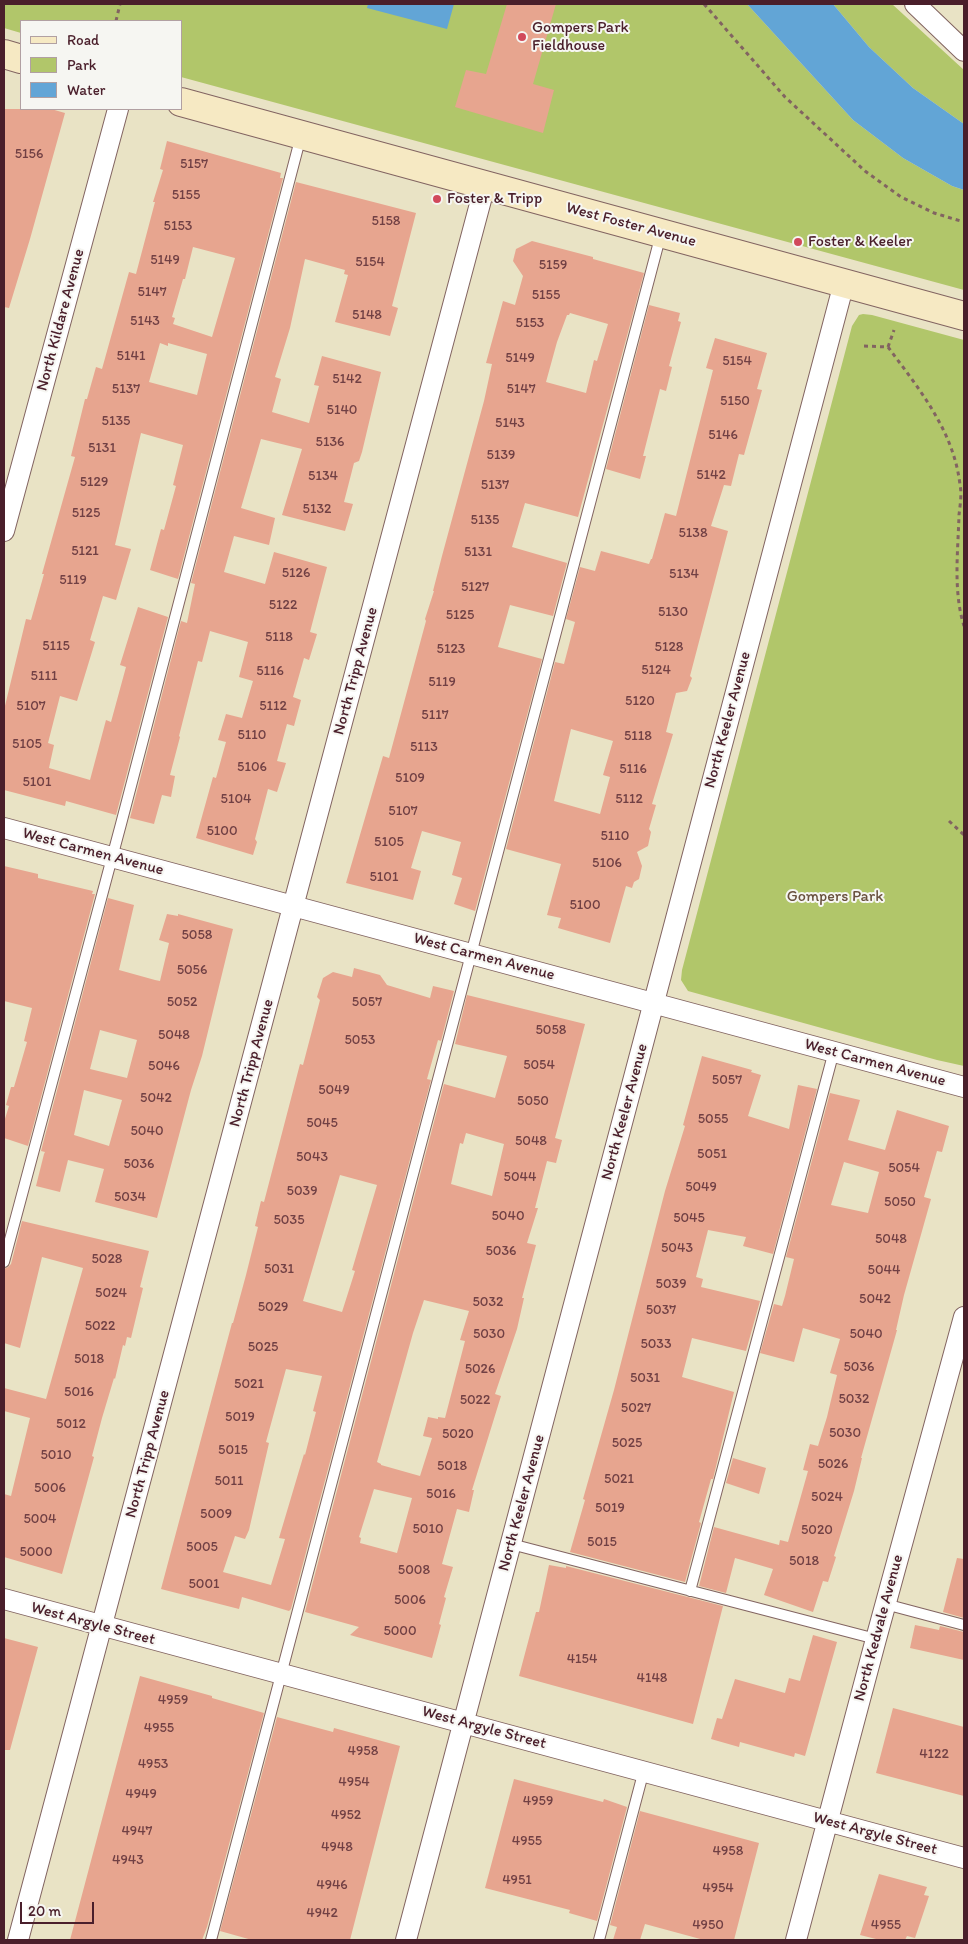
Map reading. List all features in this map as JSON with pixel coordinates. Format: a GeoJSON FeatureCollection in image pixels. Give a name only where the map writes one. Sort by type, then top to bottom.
{"type":"FeatureCollection","features":[{"type":"Feature","properties":{"kind":"main road"},"geometry":{"type":"LineString","coordinates":[[4,54],[20,59]]}},
{"type":"Feature","properties":{"kind":"main road","name":"West Foster Avenue"},"geometry":{"type":"LineString","coordinates":[[182,102],[964,316]]}},
{"type":"Feature","properties":{"kind":"street"},"geometry":{"type":"LineString","coordinates":[[915,4],[964,51]]}},
{"type":"Feature","properties":{"kind":"street","name":"North Kildare Avenue"},"geometry":{"type":"LineString","coordinates":[[4,530],[118,110]]}},
{"type":"Feature","properties":{"kind":"street","name":"North Tripp Avenue"},"geometry":{"type":"LineString","coordinates":[[18,1940],[485,185]]}},
{"type":"Feature","properties":{"kind":"street","name":"North Keeler Avenue"},"geometry":{"type":"LineString","coordinates":[[406,1940],[844,283]]}},
{"type":"Feature","properties":{"kind":"street","name":"West Carmen Avenue"},"geometry":{"type":"LineString","coordinates":[[4,828],[964,1087]]}},
{"type":"Feature","properties":{"kind":"street","name":"North Kedvale Avenue"},"geometry":{"type":"LineString","coordinates":[[796,1940],[885,1604],[964,1317]]}},
{"type":"Feature","properties":{"kind":"street","name":"West Argyle Street"},"geometry":{"type":"LineString","coordinates":[[4,1599],[644,1770],[964,1858]]}},
{"type":"Feature","properties":{"kind":"lane"},"geometry":{"type":"LineString","coordinates":[[4,1262],[301,135]]}},
{"type":"Feature","properties":{"kind":"lane"},"geometry":{"type":"LineString","coordinates":[[211,1940],[661,233]]}},
{"type":"Feature","properties":{"kind":"lane"},"geometry":{"type":"LineString","coordinates":[[690,1591],[834,1051]]}},
{"type":"Feature","properties":{"kind":"lane"},"geometry":{"type":"LineString","coordinates":[[511,1544],[876,1639]]}},
{"type":"Feature","properties":{"kind":"lane"},"geometry":{"type":"LineString","coordinates":[[885,1604],[964,1625]]}},
{"type":"Feature","properties":{"kind":"lane"},"geometry":{"type":"LineString","coordinates":[[599,1940],[644,1770]]}},
{"type":"Feature","properties":{"kind":"path"},"geometry":{"type":"LineString","coordinates":[[116,20],[120,4]]}},
{"type":"Feature","properties":{"kind":"path"},"geometry":{"type":"LineString","coordinates":[[704,4],[785,97],[865,171],[901,197],[934,214],[964,222]]}},
{"type":"Feature","properties":{"kind":"path"},"geometry":{"type":"LineString","coordinates":[[888,347],[894,330]]}},
{"type":"Feature","properties":{"kind":"path"},"geometry":{"type":"LineString","coordinates":[[864,346],[888,347]]}},
{"type":"Feature","properties":{"kind":"path"},"geometry":{"type":"LineString","coordinates":[[888,347],[936,414],[952,451],[960,485],[957,576],[960,614],[964,626]]}},
{"type":"Feature","properties":{"kind":"path"},"geometry":{"type":"LineString","coordinates":[[949,821],[964,835]]}},
{"type":"Feature","properties":{"kind":"green space"},"geometry":{"type":"Polygon","coordinates":[[[4,4],[747,4],[853,120],[903,158],[952,186],[964,190],[964,290],[182,77],[182,20],[20,20],[20,33],[4,28],[4,4]]]}},
{"type":"Feature","properties":{"kind":"green space"},"geometry":{"type":"Polygon","coordinates":[[[833,4],[892,4],[964,70],[964,124],[913,88],[869,47],[833,4]]]}},
{"type":"Feature","properties":{"kind":"green space","name":"Gompers Park"},"geometry":{"type":"Polygon","coordinates":[[[863,314],[964,340],[964,1066],[688,991],[681,980],[682,970],[852,326],[859,315],[863,314]]]}},
{"type":"Feature","properties":{"kind":"water"},"geometry":{"type":"Polygon","coordinates":[[[368,4],[454,4],[447,29],[367,8],[368,4]]]}},
{"type":"Feature","properties":{"kind":"water"},"geometry":{"type":"Polygon","coordinates":[[[747,4],[833,4],[869,47],[913,88],[964,124],[964,190],[952,186],[903,158],[853,120],[747,4]]]}},
{"type":"Feature","properties":{"kind":"building","name":"Gompers Park Fieldhouse"},"geometry":{"type":"Polygon","coordinates":[[[507,4],[556,4],[533,84],[554,90],[543,133],[455,107],[466,70],[486,74],[507,4]]]}},
{"type":"Feature","properties":{"kind":"building"},"geometry":{"type":"Polygon","coordinates":[[[4,109],[54,110],[65,113],[9,308],[4,307],[4,109]]]}},
{"type":"Feature","properties":{"kind":"building"},"geometry":{"type":"Polygon","coordinates":[[[167,141],[281,173],[280,178],[283,178],[178,579],[150,570],[161,529],[164,530],[176,486],[173,485],[183,445],[141,433],[115,545],[131,549],[116,600],[103,596],[90,640],[95,642],[77,701],[60,696],[48,743],[54,745],[49,768],[90,780],[106,720],[111,722],[126,667],[120,665],[138,607],[168,617],[116,815],[66,801],[65,806],[4,790],[4,710],[26,619],[31,620],[75,457],[71,456],[85,399],[87,399],[96,367],[102,369],[129,272],[136,274],[155,202],[153,202],[163,170],[160,169],[167,141]],[[193,247],[185,279],[183,279],[172,317],[175,318],[173,324],[212,337],[235,258],[193,247]],[[160,343],[149,382],[197,395],[207,354],[168,343],[168,346],[160,343]]]}},
{"type":"Feature","properties":{"kind":"building"},"geometry":{"type":"Polygon","coordinates":[[[296,182],[416,213],[392,306],[398,308],[390,336],[335,322],[348,275],[344,274],[345,270],[305,259],[290,328],[275,377],[281,379],[272,412],[309,423],[319,386],[314,385],[322,356],[381,372],[362,452],[359,461],[354,463],[344,502],[353,504],[345,531],[282,515],[302,449],[261,439],[241,508],[275,518],[269,545],[234,536],[224,572],[265,584],[274,552],[327,567],[310,632],[317,634],[309,660],[304,658],[293,697],[301,700],[294,726],[287,724],[277,761],[286,763],[277,792],[268,789],[255,839],[257,842],[253,855],[196,838],[213,777],[216,778],[226,742],[218,740],[226,714],[242,718],[253,681],[239,677],[248,642],[210,631],[202,662],[198,661],[179,736],[170,775],[175,776],[171,797],[162,795],[154,824],[130,818],[181,621],[187,623],[195,584],[191,583],[296,182]]]}},
{"type":"Feature","properties":{"kind":"building"},"geometry":{"type":"Polygon","coordinates":[[[532,241],[644,273],[578,517],[525,503],[512,547],[567,563],[553,616],[510,605],[498,647],[542,659],[475,911],[454,904],[462,878],[452,875],[461,842],[422,831],[411,868],[421,871],[413,900],[346,883],[383,756],[389,758],[426,621],[484,401],[492,364],[486,363],[503,301],[515,305],[523,276],[513,261],[516,249],[532,241]],[[570,313],[567,315],[546,382],[586,393],[594,360],[597,361],[608,324],[570,313]]]}},
{"type":"Feature","properties":{"kind":"building"},"geometry":{"type":"Polygon","coordinates":[[[649,305],[680,313],[678,321],[681,322],[669,366],[672,367],[666,391],[660,389],[643,456],[646,456],[640,479],[606,469],[649,305]]]}},
{"type":"Feature","properties":{"kind":"building"},"geometry":{"type":"Polygon","coordinates":[[[715,338],[767,353],[757,389],[762,390],[744,455],[739,454],[731,486],[724,485],[711,526],[728,531],[690,676],[692,678],[687,691],[676,693],[666,732],[673,734],[652,804],[656,805],[649,829],[651,832],[648,846],[637,852],[642,866],[639,879],[634,882],[632,888],[626,886],[610,943],[558,928],[561,918],[547,915],[561,864],[506,849],[555,662],[564,664],[575,622],[566,619],[580,567],[595,571],[601,551],[649,564],[665,513],[676,516],[713,370],[706,368],[715,338]],[[571,729],[554,801],[600,814],[610,777],[603,775],[613,741],[571,729]]]}},
{"type":"Feature","properties":{"kind":"building"},"geometry":{"type":"Polygon","coordinates":[[[4,866],[38,874],[38,878],[93,891],[92,894],[95,894],[28,1146],[4,1138],[4,1122],[9,1106],[6,1105],[11,1087],[14,1087],[27,1042],[24,1041],[32,1008],[4,1001],[4,866]]]}},
{"type":"Feature","properties":{"kind":"building"},"geometry":{"type":"Polygon","coordinates":[[[108,898],[134,905],[119,970],[155,980],[160,981],[169,943],[159,940],[167,914],[178,916],[178,914],[233,929],[202,1056],[157,1218],[95,1202],[104,1169],[68,1160],[60,1192],[36,1186],[45,1152],[41,1151],[108,898]],[[100,1030],[90,1069],[127,1078],[137,1040],[100,1030]],[[84,1090],[74,1135],[109,1146],[122,1100],[84,1090]]]}},
{"type":"Feature","properties":{"kind":"building"},"geometry":{"type":"Polygon","coordinates":[[[354,968],[380,975],[387,985],[430,998],[433,986],[454,991],[441,1041],[438,1040],[427,1079],[431,1080],[291,1609],[289,1611],[242,1597],[239,1609],[161,1589],[246,1275],[258,1227],[255,1226],[261,1201],[264,1202],[300,1064],[303,1065],[320,1000],[317,997],[323,978],[333,972],[352,977],[354,968]],[[340,1175],[303,1301],[342,1312],[355,1271],[352,1270],[377,1185],[340,1175]],[[286,1369],[266,1442],[269,1443],[249,1530],[245,1539],[235,1536],[223,1572],[271,1585],[285,1539],[279,1538],[305,1455],[316,1412],[313,1411],[322,1376],[286,1369]]]}},
{"type":"Feature","properties":{"kind":"building"},"geometry":{"type":"Polygon","coordinates":[[[467,995],[585,1024],[555,1138],[562,1140],[556,1163],[547,1161],[535,1208],[538,1208],[527,1243],[536,1245],[522,1298],[524,1298],[517,1329],[495,1394],[501,1396],[472,1490],[474,1490],[469,1512],[457,1509],[442,1564],[453,1567],[444,1597],[446,1598],[439,1624],[441,1625],[432,1658],[350,1635],[359,1627],[305,1612],[444,1084],[495,1098],[507,1056],[455,1044],[467,995]],[[466,1133],[463,1144],[460,1143],[451,1184],[492,1196],[504,1144],[466,1133]],[[424,1300],[377,1462],[381,1465],[420,1476],[432,1438],[423,1436],[428,1417],[445,1418],[465,1341],[460,1340],[469,1311],[424,1300]],[[374,1489],[359,1537],[361,1538],[360,1543],[397,1553],[412,1498],[374,1489]]]}},
{"type":"Feature","properties":{"kind":"building"},"geometry":{"type":"Polygon","coordinates":[[[702,1056],[752,1070],[751,1072],[761,1075],[748,1116],[789,1129],[798,1085],[817,1089],[773,1254],[743,1246],[746,1237],[708,1230],[696,1277],[703,1279],[701,1287],[760,1301],[746,1351],[692,1338],[682,1377],[734,1392],[685,1582],[570,1552],[665,1191],[685,1126],[683,1125],[702,1056]]]}},
{"type":"Feature","properties":{"kind":"building"},"geometry":{"type":"Polygon","coordinates":[[[830,1093],[860,1100],[848,1140],[885,1150],[897,1110],[949,1126],[942,1152],[937,1151],[924,1197],[931,1199],[861,1458],[854,1491],[834,1556],[836,1557],[828,1582],[823,1581],[813,1612],[764,1595],[773,1569],[735,1558],[726,1593],[699,1586],[714,1527],[779,1545],[780,1540],[788,1542],[808,1471],[803,1470],[810,1444],[818,1446],[827,1417],[837,1375],[830,1373],[840,1339],[803,1328],[794,1362],[760,1353],[774,1304],[782,1306],[785,1296],[794,1259],[786,1257],[830,1093]],[[844,1162],[831,1205],[868,1213],[879,1172],[844,1162]]]}},
{"type":"Feature","properties":{"kind":"building"},"geometry":{"type":"Polygon","coordinates":[[[22,1221],[149,1251],[140,1287],[143,1288],[131,1338],[127,1337],[125,1346],[123,1345],[115,1379],[102,1418],[92,1456],[94,1457],[62,1574],[4,1557],[4,1494],[11,1496],[30,1418],[4,1411],[4,1388],[46,1399],[83,1268],[42,1257],[20,1348],[4,1343],[4,1269],[11,1264],[22,1221]]]}},
{"type":"Feature","properties":{"kind":"building"},"geometry":{"type":"Polygon","coordinates":[[[733,1458],[766,1468],[759,1494],[726,1483],[733,1458]]]}},
{"type":"Feature","properties":{"kind":"building"},"geometry":{"type":"Polygon","coordinates":[[[957,1558],[964,1559],[964,1618],[943,1612],[957,1558]]]}},
{"type":"Feature","properties":{"kind":"building"},"geometry":{"type":"Polygon","coordinates":[[[549,1565],[566,1568],[566,1566],[723,1606],[693,1724],[519,1676],[536,1612],[539,1612],[549,1565]]]}},
{"type":"Feature","properties":{"kind":"building"},"geometry":{"type":"Polygon","coordinates":[[[915,1625],[939,1630],[940,1626],[964,1632],[964,1660],[910,1648],[915,1625]]]}},
{"type":"Feature","properties":{"kind":"building"},"geometry":{"type":"Polygon","coordinates":[[[813,1635],[837,1642],[805,1756],[795,1753],[794,1757],[740,1742],[739,1747],[711,1739],[717,1718],[722,1719],[735,1679],[785,1693],[789,1678],[800,1681],[813,1635]]]}},
{"type":"Feature","properties":{"kind":"building"},"geometry":{"type":"Polygon","coordinates":[[[4,1638],[38,1647],[10,1750],[4,1750],[4,1638]]]}},
{"type":"Feature","properties":{"kind":"building"},"geometry":{"type":"Polygon","coordinates":[[[140,1676],[264,1713],[202,1940],[70,1940],[140,1676]]]}},
{"type":"Feature","properties":{"kind":"building"},"geometry":{"type":"Polygon","coordinates":[[[893,1708],[964,1727],[964,1796],[876,1773],[893,1708]]]}},
{"type":"Feature","properties":{"kind":"building"},"geometry":{"type":"Polygon","coordinates":[[[277,1717],[333,1732],[334,1728],[400,1746],[350,1940],[252,1940],[220,1931],[277,1717]]]}},
{"type":"Feature","properties":{"kind":"building"},"geometry":{"type":"Polygon","coordinates":[[[514,1779],[603,1802],[604,1799],[627,1807],[597,1921],[569,1913],[570,1910],[485,1888],[514,1779]]]}},
{"type":"Feature","properties":{"kind":"building"},"geometry":{"type":"Polygon","coordinates":[[[640,1811],[759,1843],[734,1940],[704,1940],[645,1924],[640,1940],[613,1940],[617,1927],[610,1925],[640,1811]]]}},
{"type":"Feature","properties":{"kind":"building"},"geometry":{"type":"Polygon","coordinates":[[[879,1874],[927,1887],[924,1895],[929,1896],[915,1938],[907,1936],[905,1940],[880,1940],[860,1935],[879,1874]]]}},
{"type":"Feature","properties":{"kind":"place","name":"Gompers Park Fieldhouse"},"geometry":{"type":"Point","coordinates":[522,37]}},
{"type":"Feature","properties":{"kind":"place","name":"Foster & Tripp"},"geometry":{"type":"Point","coordinates":[437,199]}},
{"type":"Feature","properties":{"kind":"place","name":"Foster & Keeler"},"geometry":{"type":"Point","coordinates":[798,242]}}]}
